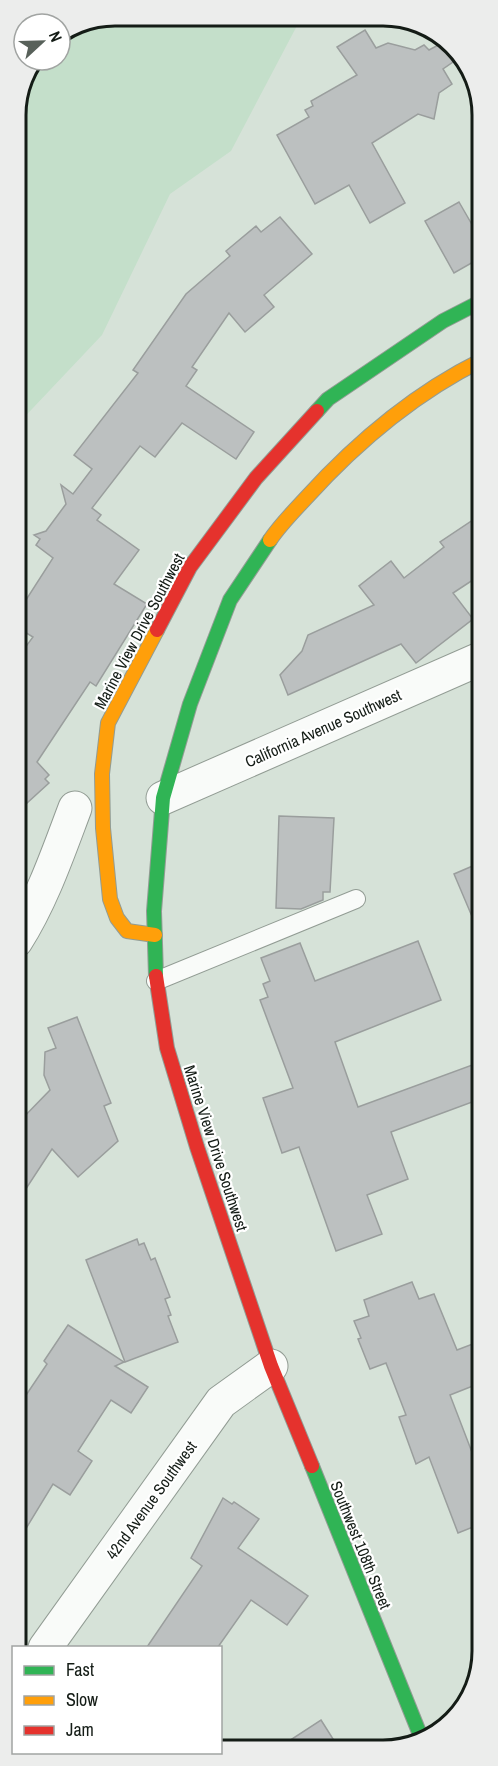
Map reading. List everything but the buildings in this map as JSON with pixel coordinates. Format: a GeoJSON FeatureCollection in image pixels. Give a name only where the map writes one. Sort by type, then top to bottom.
{"type":"FeatureCollection","features":[{"type":"Feature","properties":{"kind":"street","name":"Marine View Drive Southwest"},"geometry":{"type":"LineString","coordinates":[[155,935],[127,931],[117,918],[110,899],[103,828],[102,774],[108,723],[190,567],[256,478],[328,399],[443,321],[472,306]]}},
{"type":"Feature","properties":{"kind":"street","name":"Marine View Drive Southwest"},"geometry":{"type":"LineString","coordinates":[[271,1366],[197,1147],[167,1048],[156,981],[154,911],[163,798],[190,704],[231,600],[276,531],[334,467],[389,419],[472,365]]}},
{"type":"Feature","properties":{"kind":"street","name":"California Avenue Southwest"},"geometry":{"type":"LineString","coordinates":[[163,798],[472,662]]}},
{"type":"Feature","properties":{"kind":"street"},"geometry":{"type":"LineString","coordinates":[[25,926],[50,874],[75,808]]}},
{"type":"Feature","properties":{"kind":"street","name":"42nd Avenue Southwest"},"geometry":{"type":"LineString","coordinates":[[46,1646],[221,1402],[271,1366]]}},
{"type":"Feature","properties":{"kind":"street","name":"Southwest 108th Street"},"geometry":{"type":"LineString","coordinates":[[271,1366],[419,1732]]}},
{"type":"Feature","properties":{"kind":"lane"},"geometry":{"type":"LineString","coordinates":[[156,981],[356,899]]}},
{"type":"Feature","properties":{"kind":"green space"},"geometry":{"type":"Polygon","coordinates":[[[115,25],[297,25],[231,151],[170,194],[102,335],[26,416],[26,109],[37,72],[72,72],[72,37],[97,27],[115,25]]]}},
{"type":"Feature","properties":{"kind":"traffic: fast"},"geometry":{"type":"LineString","coordinates":[[317,411],[328,399],[443,321],[472,306]]}},
{"type":"Feature","properties":{"kind":"traffic: fast"},"geometry":{"type":"LineString","coordinates":[[156,976],[154,911],[163,798],[190,704],[230,600],[270,540]]}},
{"type":"Feature","properties":{"kind":"traffic: fast"},"geometry":{"type":"LineString","coordinates":[[312,1466],[419,1732]]}},
{"type":"Feature","properties":{"kind":"traffic: slow"},"geometry":{"type":"LineString","coordinates":[[270,540],[287,518],[325,478],[366,439],[410,404],[472,365]]}},
{"type":"Feature","properties":{"kind":"traffic: slow"},"geometry":{"type":"LineString","coordinates":[[155,935],[127,931],[117,918],[110,899],[103,828],[102,774],[108,723],[157,630]]}},
{"type":"Feature","properties":{"kind":"traffic: jam"},"geometry":{"type":"LineString","coordinates":[[157,630],[190,567],[256,478],[317,411]]}},
{"type":"Feature","properties":{"kind":"traffic: jam"},"geometry":{"type":"LineString","coordinates":[[156,976],[167,1048],[197,1147],[271,1366],[312,1466]]}}]}
